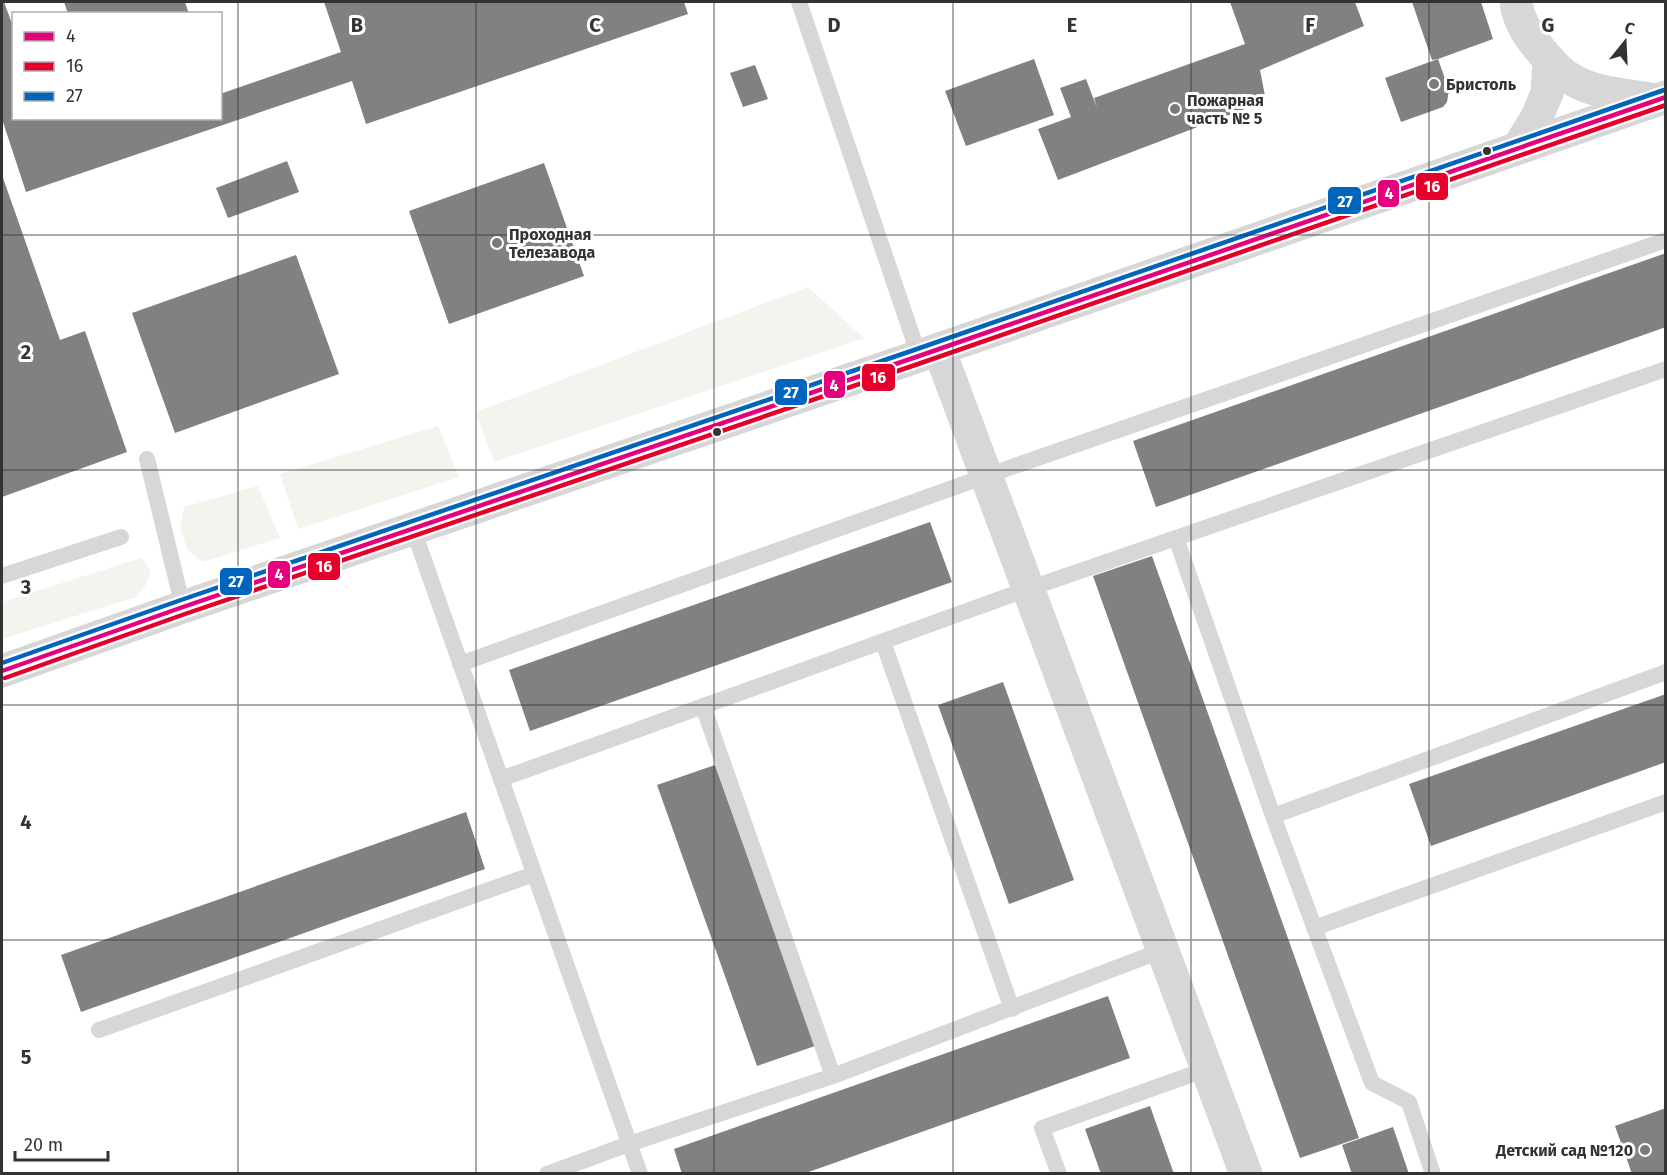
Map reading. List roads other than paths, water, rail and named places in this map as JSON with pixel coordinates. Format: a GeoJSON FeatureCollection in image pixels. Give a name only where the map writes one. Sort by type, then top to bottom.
{"type":"FeatureCollection","features":[{"type":"Feature","properties":{"kind":"street"},"geometry":{"type":"LineString","coordinates":[[1516,2],[1518,13],[1530,37],[1549,60],[1570,79],[1599,90],[1661,98]]}},
{"type":"Feature","properties":{"kind":"street"},"geometry":{"type":"LineString","coordinates":[[1518,148],[1537,117],[1547,93],[1549,60]]}},
{"type":"Feature","properties":{"kind":"street"},"geometry":{"type":"LineString","coordinates":[[2,671],[183,607],[929,353],[1661,98]]}},
{"type":"Feature","properties":{"kind":"street"},"geometry":{"type":"LineString","coordinates":[[929,353],[986,476],[1246,1173]]}},
{"type":"Feature","properties":{"kind":"lane"},"geometry":{"type":"LineString","coordinates":[[799,2],[929,353]]}},
{"type":"Feature","properties":{"kind":"lane"},"geometry":{"type":"LineString","coordinates":[[460,664],[986,476],[1665,240]]}},
{"type":"Feature","properties":{"kind":"lane"},"geometry":{"type":"LineString","coordinates":[[501,779],[1028,589],[1665,369]]}},
{"type":"Feature","properties":{"kind":"lane"},"geometry":{"type":"LineString","coordinates":[[147,459],[183,607]]}},
{"type":"Feature","properties":{"kind":"lane"},"geometry":{"type":"LineString","coordinates":[[413,530],[640,1173]]}},
{"type":"Feature","properties":{"kind":"lane"},"geometry":{"type":"LineString","coordinates":[[2,576],[121,537]]}},
{"type":"Feature","properties":{"kind":"lane"},"geometry":{"type":"LineString","coordinates":[[1176,538],[1273,816],[1372,1083],[1409,1102],[1433,1173]]}},
{"type":"Feature","properties":{"kind":"lane"},"geometry":{"type":"LineString","coordinates":[[883,642],[1012,1009]]}},
{"type":"Feature","properties":{"kind":"lane"},"geometry":{"type":"LineString","coordinates":[[1273,816],[1665,672]]}},
{"type":"Feature","properties":{"kind":"lane"},"geometry":{"type":"LineString","coordinates":[[703,706],[833,1076]]}},
{"type":"Feature","properties":{"kind":"lane"},"geometry":{"type":"LineString","coordinates":[[1314,928],[1665,802]]}},
{"type":"Feature","properties":{"kind":"lane"},"geometry":{"type":"LineString","coordinates":[[99,1030],[534,874]]}},
{"type":"Feature","properties":{"kind":"lane"},"geometry":{"type":"LineString","coordinates":[[547,1173],[833,1076],[1163,950]]}},
{"type":"Feature","properties":{"kind":"lane"},"geometry":{"type":"LineString","coordinates":[[1059,1173],[1042,1128],[1207,1069]]}},
{"type":"Feature","properties":{"kind":"place","name":"Бристоль"},"geometry":{"type":"Point","coordinates":[1434,84]}},
{"type":"Feature","properties":{"kind":"place","name":"Пожарная часть № 5"},"geometry":{"type":"Point","coordinates":[1175,109]}},
{"type":"Feature","properties":{"kind":"place","name":"Проходная Телезавода"},"geometry":{"type":"Point","coordinates":[497,243]}},
{"type":"Feature","properties":{"kind":"place","name":"Детский сад №120"},"geometry":{"type":"Point","coordinates":[1645,1150]}}]}
